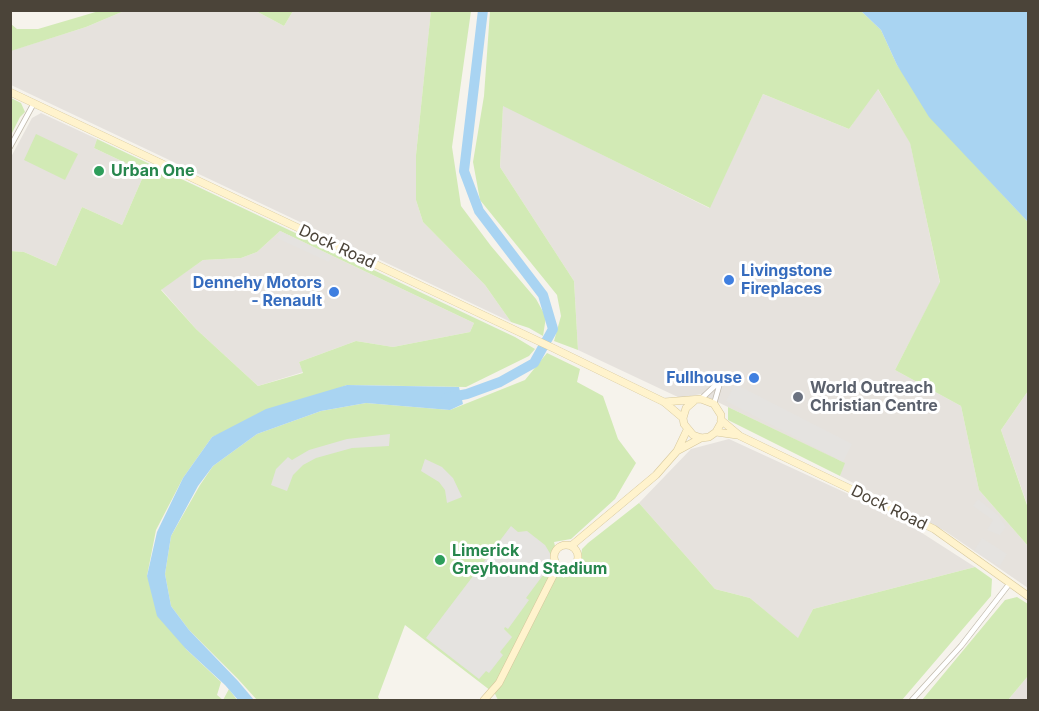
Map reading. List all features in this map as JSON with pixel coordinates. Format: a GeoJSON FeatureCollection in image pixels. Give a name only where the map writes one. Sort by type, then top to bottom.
{"type":"FeatureCollection","features":[{"type":"Feature","properties":{"kind":"main road","name":"Dock Road"},"geometry":{"type":"LineString","coordinates":[[10,92],[553,348],[664,402],[683,418]]}},
{"type":"Feature","properties":{"kind":"main road","name":"Dock Road"},"geometry":{"type":"LineString","coordinates":[[664,402],[697,400]]}},
{"type":"Feature","properties":{"kind":"main road"},"geometry":{"type":"LineString","coordinates":[[677,451],[701,438],[709,437],[716,432],[722,420],[714,404],[697,400],[686,408],[683,418],[687,430],[701,438]]}},
{"type":"Feature","properties":{"kind":"main road","name":"Dock Road"},"geometry":{"type":"LineString","coordinates":[[722,420],[740,436],[934,529],[1029,596]]}},
{"type":"Feature","properties":{"kind":"main road"},"geometry":{"type":"LineString","coordinates":[[484,700],[499,682],[553,576],[556,549],[571,546],[582,538],[656,475],[677,451],[687,430]]}},
{"type":"Feature","properties":{"kind":"main road","name":"Dock Road"},"geometry":{"type":"LineString","coordinates":[[716,432],[740,436]]}},
{"type":"Feature","properties":{"kind":"main road"},"geometry":{"type":"LineString","coordinates":[[553,576],[577,562],[576,552],[582,538]]}},
{"type":"Feature","properties":{"kind":"main road"},"geometry":{"type":"LineString","coordinates":[[571,546],[576,552]]}},
{"type":"Feature","properties":{"kind":"main road"},"geometry":{"type":"LineString","coordinates":[[555,563],[560,568],[567,569]]}},
{"type":"Feature","properties":{"kind":"street"},"geometry":{"type":"LineString","coordinates":[[10,147],[34,103]]}},
{"type":"Feature","properties":{"kind":"street"},"geometry":{"type":"LineString","coordinates":[[697,400],[720,381],[714,404]]}},
{"type":"Feature","properties":{"kind":"street"},"geometry":{"type":"LineString","coordinates":[[912,700],[961,646],[1010,583]]}},
{"type":"Feature","properties":{"kind":"shaded area"},"geometry":{"type":"Polygon","coordinates":[[[124,11],[256,11],[284,26],[293,11],[431,11],[416,155],[416,200],[423,222],[485,285],[511,322],[11,85],[10,51],[86,27],[124,11]]]}},
{"type":"Feature","properties":{"kind":"shaded area"},"geometry":{"type":"Polygon","coordinates":[[[877,88],[910,142],[940,283],[895,370],[961,406],[979,490],[1028,546],[1028,588],[945,531],[840,476],[844,463],[701,394],[680,398],[578,350],[574,281],[500,167],[503,105],[709,208],[763,94],[849,129],[877,88]]]}},
{"type":"Feature","properties":{"kind":"shaded area"},"geometry":{"type":"Polygon","coordinates":[[[41,113],[97,139],[94,148],[145,172],[122,225],[82,207],[56,266],[24,252],[11,251],[11,157],[32,118],[41,113]]]}},
{"type":"Feature","properties":{"kind":"shaded area"},"geometry":{"type":"Polygon","coordinates":[[[280,231],[474,323],[470,332],[393,347],[356,341],[299,362],[303,372],[258,386],[196,329],[161,289],[203,260],[241,258],[257,252],[280,231]]]}},
{"type":"Feature","properties":{"kind":"shaded area"},"geometry":{"type":"Polygon","coordinates":[[[280,231],[332,256],[329,262],[277,238],[280,231]]]}},
{"type":"Feature","properties":{"kind":"shaded area"},"geometry":{"type":"Polygon","coordinates":[[[735,384],[852,444],[843,462],[726,401],[735,384]]]}},
{"type":"Feature","properties":{"kind":"shaded area"},"geometry":{"type":"Polygon","coordinates":[[[1028,391],[1028,507],[1001,430],[1028,391]]]}},
{"type":"Feature","properties":{"kind":"shaded area"},"geometry":{"type":"Polygon","coordinates":[[[390,434],[389,446],[352,448],[316,458],[303,465],[293,475],[287,491],[271,485],[276,469],[288,457],[292,460],[309,450],[347,439],[390,434]]]}},
{"type":"Feature","properties":{"kind":"shaded area"},"geometry":{"type":"Polygon","coordinates":[[[729,439],[894,515],[975,567],[813,609],[798,639],[750,598],[715,589],[639,503],[691,449],[729,439]]]}},
{"type":"Feature","properties":{"kind":"shaded area"},"geometry":{"type":"Polygon","coordinates":[[[425,459],[442,467],[453,478],[462,497],[447,503],[445,490],[439,482],[421,471],[425,459]]]}},
{"type":"Feature","properties":{"kind":"shaded area"},"geometry":{"type":"Polygon","coordinates":[[[978,499],[998,515],[1006,527],[1000,535],[987,530],[993,520],[973,506],[978,499]]]}},
{"type":"Feature","properties":{"kind":"shaded area"},"geometry":{"type":"Polygon","coordinates":[[[511,526],[518,532],[527,531],[545,545],[551,555],[552,563],[526,598],[529,600],[508,629],[505,627],[504,629],[512,637],[500,652],[503,655],[489,673],[486,671],[479,679],[426,638],[511,526]]]}},
{"type":"Feature","properties":{"kind":"shaded area"},"geometry":{"type":"Polygon","coordinates":[[[982,538],[1007,554],[1000,566],[974,551],[982,538]]]}},
{"type":"Feature","properties":{"kind":"shaded area"},"geometry":{"type":"Polygon","coordinates":[[[1028,676],[1028,700],[1008,700],[1028,676]]]}},
{"type":"Feature","properties":{"kind":"green space"},"geometry":{"type":"Polygon","coordinates":[[[431,10],[471,11],[452,147],[461,206],[536,299],[546,317],[543,336],[511,322],[485,285],[423,222],[416,200],[416,155],[431,10]]]}},
{"type":"Feature","properties":{"kind":"green space"},"geometry":{"type":"Polygon","coordinates":[[[99,11],[124,11],[86,27],[11,51],[11,24],[17,29],[38,29],[99,11]]]}},
{"type":"Feature","properties":{"kind":"green space"},"geometry":{"type":"Polygon","coordinates":[[[256,11],[293,11],[284,26],[256,11]]]}},
{"type":"Feature","properties":{"kind":"green space"},"geometry":{"type":"Polygon","coordinates":[[[490,11],[861,11],[881,30],[897,65],[976,166],[1028,222],[1028,391],[1001,430],[1028,508],[1028,546],[979,490],[961,406],[895,370],[940,282],[910,143],[878,89],[849,129],[763,94],[710,208],[503,106],[500,167],[574,281],[578,350],[554,341],[561,316],[557,295],[480,200],[473,162],[484,96],[490,11]]]}},
{"type":"Feature","properties":{"kind":"green space"},"geometry":{"type":"Polygon","coordinates":[[[11,98],[21,103],[25,112],[11,135],[11,98]]]}},
{"type":"Feature","properties":{"kind":"green space"},"geometry":{"type":"Polygon","coordinates":[[[36,134],[78,154],[65,180],[24,160],[36,134]]]}},
{"type":"Feature","properties":{"kind":"green space"},"geometry":{"type":"Polygon","coordinates":[[[97,139],[515,337],[535,349],[529,356],[466,387],[347,385],[212,437],[183,478],[156,530],[147,576],[186,649],[221,682],[217,695],[223,700],[11,700],[10,251],[24,252],[56,266],[82,207],[122,225],[145,172],[94,148],[97,139]],[[280,231],[257,252],[241,258],[203,260],[161,290],[196,329],[258,386],[303,373],[299,362],[356,341],[393,347],[470,332],[474,323],[280,231]]]}},
{"type":"Feature","properties":{"kind":"green space"},"geometry":{"type":"Polygon","coordinates":[[[547,353],[580,369],[577,382],[603,396],[618,439],[636,463],[615,499],[571,539],[554,542],[563,578],[579,569],[582,549],[588,543],[639,503],[715,589],[750,598],[798,638],[813,609],[975,567],[992,579],[991,596],[902,700],[498,700],[495,694],[405,625],[378,697],[380,700],[257,700],[189,630],[171,606],[165,574],[171,536],[213,466],[257,434],[321,411],[366,403],[450,410],[525,380],[547,353]]]}},
{"type":"Feature","properties":{"kind":"green space"},"geometry":{"type":"Polygon","coordinates":[[[728,407],[845,463],[840,476],[728,420],[728,407]]]}},
{"type":"Feature","properties":{"kind":"green space"},"geometry":{"type":"Polygon","coordinates":[[[1017,597],[1028,604],[1028,676],[1008,700],[922,700],[1005,600],[1017,597]]]}},
{"type":"Feature","properties":{"kind":"green space"},"geometry":{"type":"Polygon","coordinates":[[[229,689],[237,700],[223,700],[229,689]]]}},
{"type":"Feature","properties":{"kind":"water"},"geometry":{"type":"Polygon","coordinates":[[[861,11],[1028,11],[1028,222],[929,117],[897,65],[881,30],[861,11]]]}},
{"type":"Feature","properties":{"kind":"water"},"geometry":{"type":"Polygon","coordinates":[[[347,385],[459,387],[463,404],[450,410],[366,403],[321,411],[257,434],[213,466],[198,486],[171,536],[165,574],[171,606],[189,630],[254,700],[238,700],[186,649],[157,616],[147,576],[157,532],[183,478],[212,437],[266,409],[347,385]]]}},
{"type":"Feature","properties":{"kind":"waterway"},"geometry":{"type":"LineString","coordinates":[[446,398],[467,394],[500,382],[534,363],[553,329],[543,295],[479,211],[464,171],[483,10]]}},
{"type":"Feature","properties":{"kind":"place","name":"Urban One"},"geometry":{"type":"Point","coordinates":[99,171]}},
{"type":"Feature","properties":{"kind":"place","name":"Livingstone Fireplaces"},"geometry":{"type":"Point","coordinates":[729,280]}},
{"type":"Feature","properties":{"kind":"place","name":"Dennehy Motors - Renault"},"geometry":{"type":"Point","coordinates":[334,292]}},
{"type":"Feature","properties":{"kind":"place","name":"Fullhouse"},"geometry":{"type":"Point","coordinates":[754,378]}},
{"type":"Feature","properties":{"kind":"place","name":"World Outreach Christian Centre"},"geometry":{"type":"Point","coordinates":[798,397]}},
{"type":"Feature","properties":{"kind":"place","name":"Limerick Greyhound Stadium"},"geometry":{"type":"Point","coordinates":[440,560]}}]}
